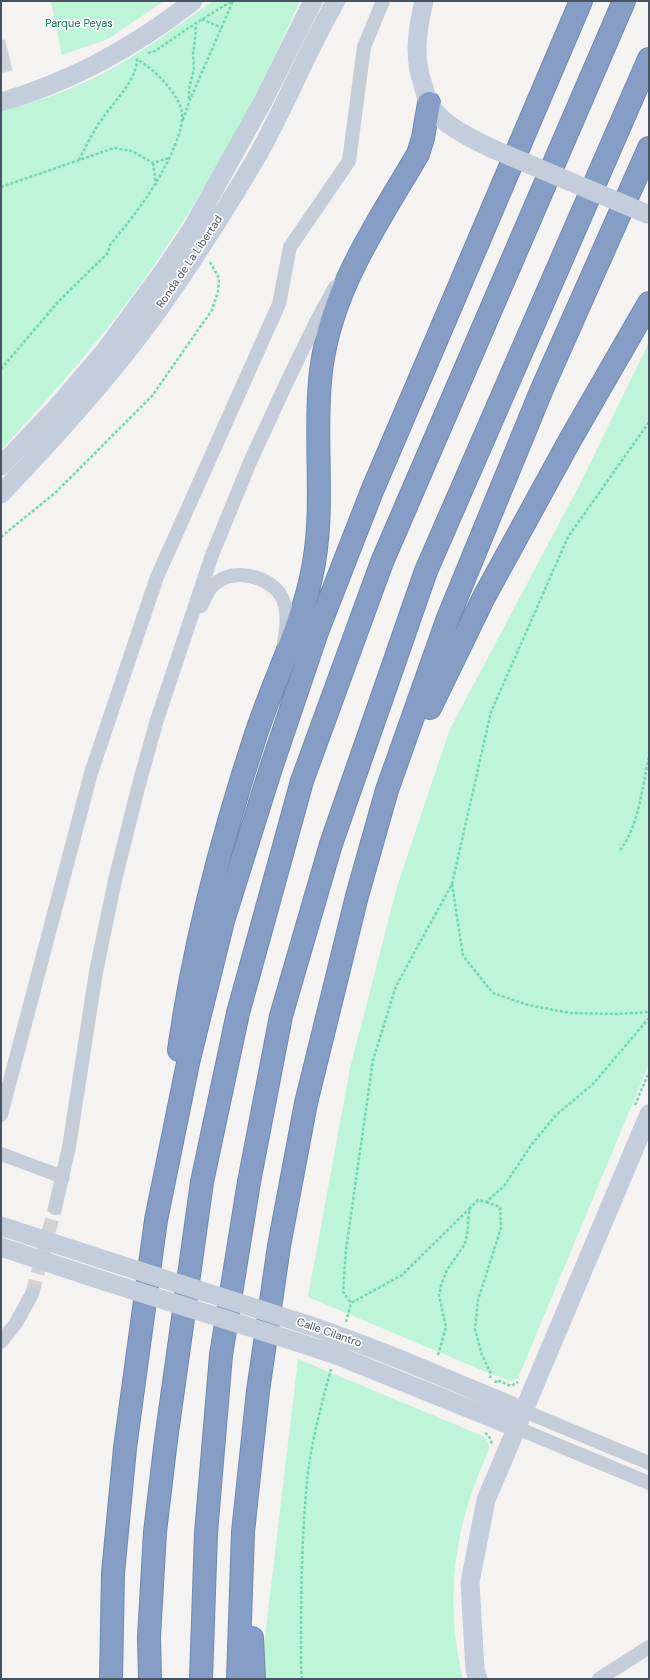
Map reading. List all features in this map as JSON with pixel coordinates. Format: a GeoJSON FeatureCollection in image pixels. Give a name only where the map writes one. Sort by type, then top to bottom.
{"type":"FeatureCollection","features":[{"type":"Feature","properties":{"kind":"highway"},"geometry":{"type":"LineString","coordinates":[[111,1679],[110,1654],[113,1573],[125,1448],[156,1220],[188,1063],[223,921],[271,768],[317,632],[372,491],[581,1]]}},
{"type":"Feature","properties":{"kind":"highway"},"geometry":{"type":"LineString","coordinates":[[150,1679],[149,1637],[155,1532],[165,1448],[202,1182],[238,1013],[302,781],[382,562],[624,1]]}},
{"type":"Feature","properties":{"kind":"highway"},"geometry":{"type":"LineString","coordinates":[[201,1679],[206,1533],[221,1355],[249,1182],[281,1016],[331,844],[426,571],[649,59]]}},
{"type":"Feature","properties":{"kind":"highway"},"geometry":{"type":"LineString","coordinates":[[171,1150],[175,1076],[184,1010],[201,924],[234,800],[275,680],[305,601],[311,577],[320,516],[318,413],[320,379],[325,344],[333,316],[344,288],[366,242],[388,202],[418,154],[423,138],[429,103]]}},
{"type":"Feature","properties":{"kind":"highway"},"geometry":{"type":"LineString","coordinates":[[238,1679],[242,1532],[258,1391],[279,1246],[306,1103],[357,896],[387,790],[448,618],[542,390],[649,148]]}},
{"type":"Feature","properties":{"kind":"highway"},"geometry":{"type":"LineString","coordinates":[[357,896],[437,692],[484,597],[649,302]]}},
{"type":"Feature","properties":{"kind":"highway"},"geometry":{"type":"LineString","coordinates":[[242,1532],[250,1572],[254,1679]]}},
{"type":"Feature","properties":{"kind":"highway"},"geometry":{"type":"LineString","coordinates":[[142,1679],[143,1658],[149,1637]]}},
{"type":"Feature","properties":{"kind":"highway"},"geometry":{"type":"LineString","coordinates":[[102,1679],[110,1654]]}},
{"type":"Feature","properties":{"kind":"street"},"geometry":{"type":"LineString","coordinates":[[1,102],[55,84],[124,49],[193,1]]}},
{"type":"Feature","properties":{"kind":"street","name":"Ronda de La Libertad"},"geometry":{"type":"LineString","coordinates":[[1,466],[57,407],[104,352],[165,269],[193,227],[218,184],[262,103],[313,1]]}},
{"type":"Feature","properties":{"kind":"street","name":"Ronda de La Libertad"},"geometry":{"type":"LineString","coordinates":[[1,494],[40,453],[82,405],[156,313],[187,269],[256,158],[336,1]]}},
{"type":"Feature","properties":{"kind":"street"},"geometry":{"type":"LineString","coordinates":[[1,1115],[91,773],[157,577],[279,304],[290,247],[349,161],[364,47],[383,1]]}},
{"type":"Feature","properties":{"kind":"street"},"geometry":{"type":"LineString","coordinates":[[424,1],[416,42],[416,61],[429,103],[453,127],[472,139],[493,149],[648,215]]}},
{"type":"Feature","properties":{"kind":"street"},"geometry":{"type":"LineString","coordinates":[[55,1208],[63,1177],[75,1112],[96,972],[115,880],[156,723],[177,664],[210,561],[250,462],[316,322],[340,279],[366,242]]}},
{"type":"Feature","properties":{"kind":"street"},"geometry":{"type":"LineString","coordinates":[[177,664],[208,592],[216,582],[238,575],[255,577],[269,583],[280,594],[286,607],[286,634],[275,680]]}},
{"type":"Feature","properties":{"kind":"street"},"geometry":{"type":"LineString","coordinates":[[478,1679],[475,1670],[470,1582],[486,1500],[649,1114]]}},
{"type":"Feature","properties":{"kind":"street"},"geometry":{"type":"LineString","coordinates":[[1,1154],[63,1177]]}},
{"type":"Feature","properties":{"kind":"street","name":"Calle Cilantro"},"geometry":{"type":"LineString","coordinates":[[1,1226],[308,1325],[425,1369],[649,1462]]}},
{"type":"Feature","properties":{"kind":"street","name":"Calle Cilantro"},"geometry":{"type":"LineString","coordinates":[[1,1247],[336,1355],[649,1483]]}},
{"type":"Feature","properties":{"kind":"street"},"geometry":{"type":"LineString","coordinates":[[1,1342],[16,1323],[32,1294]]}},
{"type":"Feature","properties":{"kind":"street"},"geometry":{"type":"LineString","coordinates":[[599,1679],[649,1647]]}},
{"type":"Feature","properties":{"kind":"path"},"geometry":{"type":"LineString","coordinates":[[145,54],[155,51],[196,23],[233,1]]}},
{"type":"Feature","properties":{"kind":"path"},"geometry":{"type":"LineString","coordinates":[[1,369],[58,302],[108,253],[110,245],[145,202],[156,185],[170,157],[182,126],[189,102],[233,1]]}},
{"type":"Feature","properties":{"kind":"path"},"geometry":{"type":"LineString","coordinates":[[203,19],[222,28]]}},
{"type":"Feature","properties":{"kind":"path"},"geometry":{"type":"LineString","coordinates":[[189,102],[189,90],[194,69],[193,54],[196,23]]}},
{"type":"Feature","properties":{"kind":"path"},"geometry":{"type":"LineString","coordinates":[[137,60],[141,57]]}},
{"type":"Feature","properties":{"kind":"path"},"geometry":{"type":"LineString","coordinates":[[132,58],[137,60],[166,83],[175,96],[182,112],[182,126]]}},
{"type":"Feature","properties":{"kind":"path"},"geometry":{"type":"LineString","coordinates":[[79,160],[98,124],[127,84],[137,66],[137,60]]}},
{"type":"Feature","properties":{"kind":"path"},"geometry":{"type":"LineString","coordinates":[[1,187],[114,148],[132,151],[153,164]]}},
{"type":"Feature","properties":{"kind":"path"},"geometry":{"type":"LineString","coordinates":[[153,164],[170,157]]}},
{"type":"Feature","properties":{"kind":"path"},"geometry":{"type":"LineString","coordinates":[[153,164],[156,185]]}},
{"type":"Feature","properties":{"kind":"path"},"geometry":{"type":"LineString","coordinates":[[1,537],[55,493],[152,396],[212,310],[218,292],[219,278],[208,257]]}},
{"type":"Feature","properties":{"kind":"path"},"geometry":{"type":"LineString","coordinates":[[490,1378],[491,1374],[482,1356],[475,1329],[478,1300],[501,1228],[500,1207],[478,1200],[402,1275],[351,1303],[343,1292],[346,1250],[372,1060],[396,986],[452,884],[490,712],[568,537],[649,422]]}},
{"type":"Feature","properties":{"kind":"path"},"geometry":{"type":"LineString","coordinates":[[620,850],[630,833],[635,818],[649,757]]}},
{"type":"Feature","properties":{"kind":"path"},"geometry":{"type":"LineString","coordinates":[[452,884],[463,956],[493,993],[528,1005],[570,1013],[617,1014],[649,1012]]}},
{"type":"Feature","properties":{"kind":"path"},"geometry":{"type":"LineString","coordinates":[[486,1202],[504,1186],[532,1144],[556,1115],[593,1084],[649,1018]]}},
{"type":"Feature","properties":{"kind":"path"},"geometry":{"type":"LineString","coordinates":[[438,1355],[446,1327],[439,1296],[441,1285],[447,1270],[465,1244],[470,1208]]}},
{"type":"Feature","properties":{"kind":"path"},"geometry":{"type":"LineString","coordinates":[[302,1679],[302,1567],[308,1472],[319,1413],[331,1369]]}},
{"type":"Feature","properties":{"kind":"green space","name":"Parque Peyas"},"geometry":{"type":"Polygon","coordinates":[[[51,1],[164,1],[108,39],[62,55],[51,1]]]}},
{"type":"Feature","properties":{"kind":"green space"},"geometry":{"type":"Polygon","coordinates":[[[213,1],[300,1],[247,111],[206,186],[169,243],[127,303],[92,347],[57,389],[1,450],[1,112],[58,94],[94,78],[130,58],[164,36],[213,1]]]}},
{"type":"Feature","properties":{"kind":"green space"},"geometry":{"type":"Polygon","coordinates":[[[649,342],[649,1064],[518,1378],[511,1381],[308,1297],[350,1068],[397,887],[450,729],[581,482],[649,342]]]}},
{"type":"Feature","properties":{"kind":"green space"},"geometry":{"type":"Polygon","coordinates":[[[298,1359],[483,1436],[488,1442],[489,1449],[465,1515],[460,1535],[454,1576],[454,1617],[463,1679],[260,1679],[298,1359]]]}},
{"type":"Feature","properties":{"kind":"building"},"geometry":{"type":"Polygon","coordinates":[[[1,40],[5,40],[12,70],[1,73],[1,40]]]}},
{"type":"Feature","properties":{"kind":"tunnel"},"geometry":{"type":"LineString","coordinates":[[32,1294],[55,1208]]}}]}
